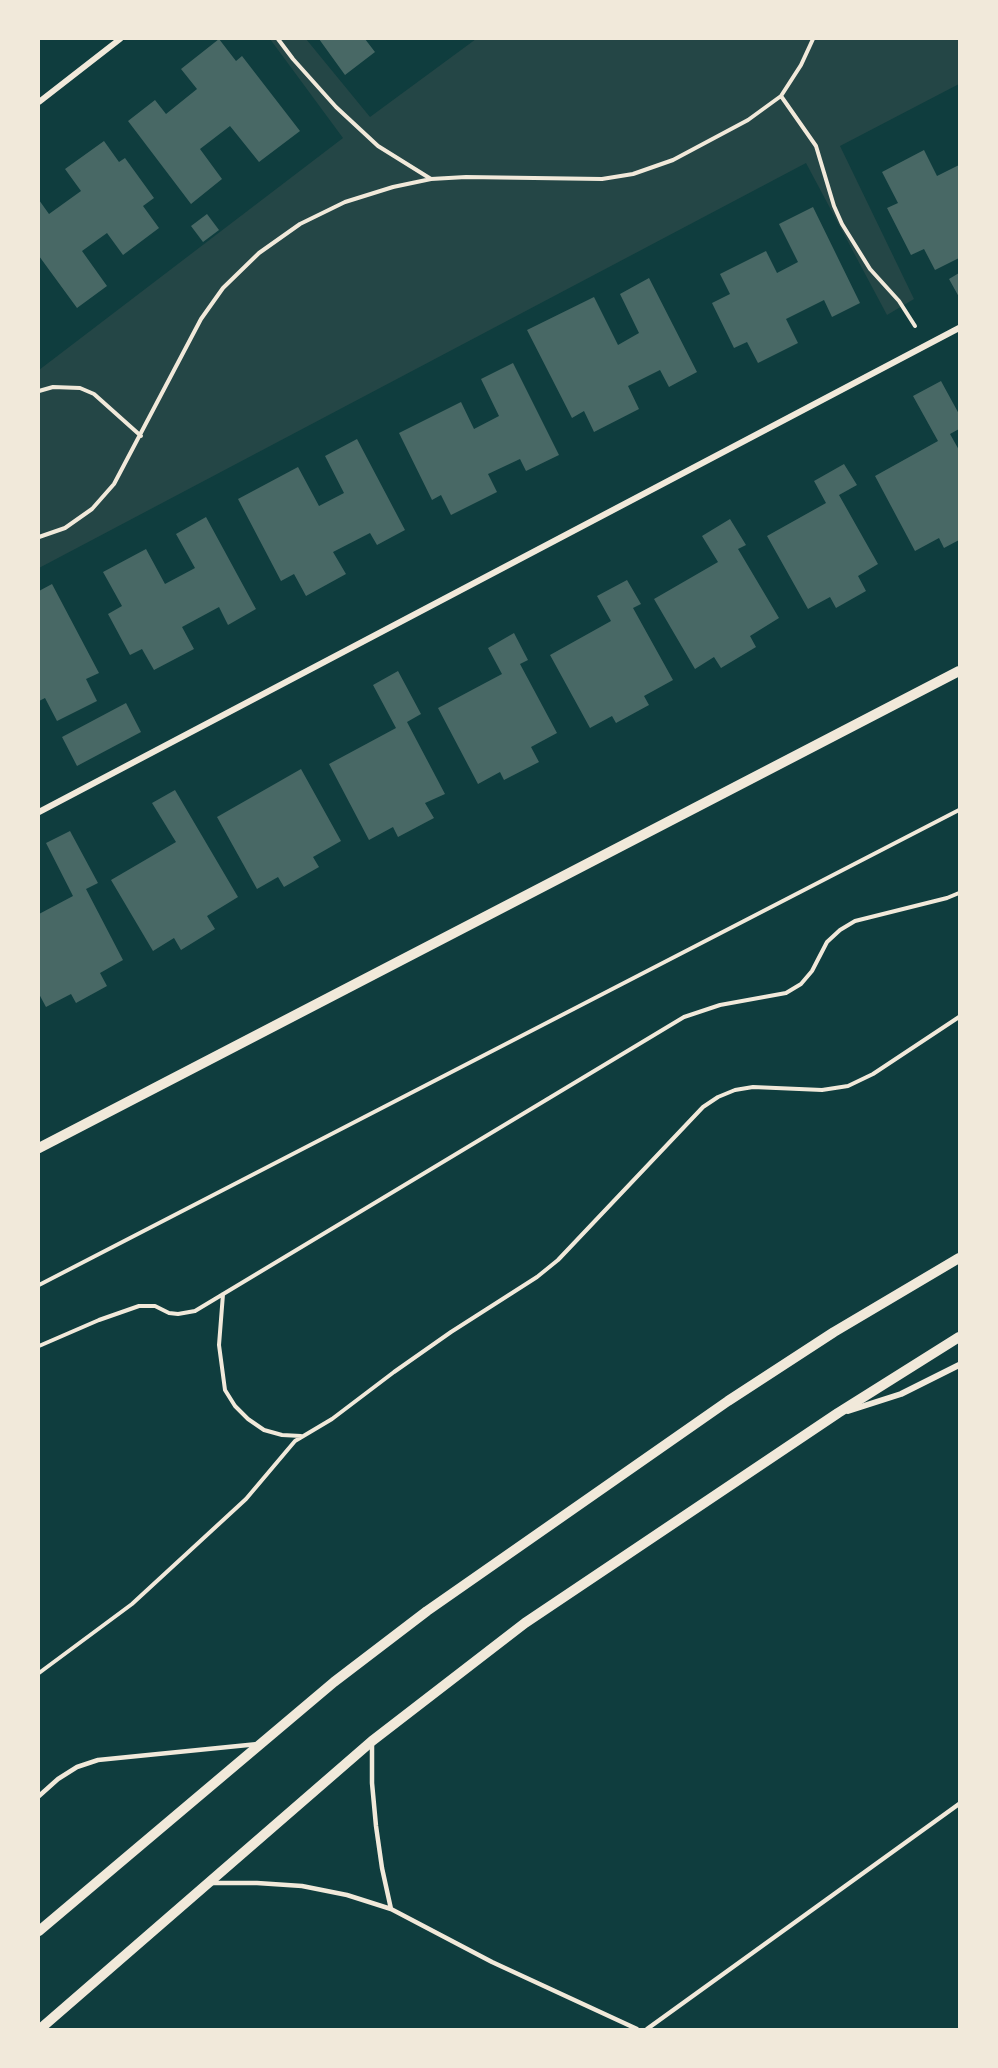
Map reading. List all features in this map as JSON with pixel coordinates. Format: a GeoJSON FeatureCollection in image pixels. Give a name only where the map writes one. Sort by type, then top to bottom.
{"type":"FeatureCollection","features":[{"type":"Feature","properties":{"kind":"street"},"geometry":{"type":"LineString","coordinates":[[39,102],[120,39]]}},
{"type":"Feature","properties":{"kind":"street"},"geometry":{"type":"LineString","coordinates":[[39,812],[959,328]]}},
{"type":"Feature","properties":{"kind":"street"},"geometry":{"type":"LineString","coordinates":[[39,1148],[959,671]]}},
{"type":"Feature","properties":{"kind":"street"},"geometry":{"type":"LineString","coordinates":[[39,1931],[343,1674],[427,1611],[834,1332],[959,1258]]}},
{"type":"Feature","properties":{"kind":"street"},"geometry":{"type":"LineString","coordinates":[[40,2029],[372,1741],[525,1623],[838,1413],[959,1337]]}},
{"type":"Feature","properties":{"kind":"street"},"geometry":{"type":"LineString","coordinates":[[838,1413],[901,1394],[959,1365]]}},
{"type":"Feature","properties":{"kind":"lane"},"geometry":{"type":"LineString","coordinates":[[372,1741],[376,1826],[391,1909]]}},
{"type":"Feature","properties":{"kind":"lane"},"geometry":{"type":"LineString","coordinates":[[39,1796],[58,1779],[77,1767],[98,1760],[260,1744]]}},
{"type":"Feature","properties":{"kind":"lane"},"geometry":{"type":"LineString","coordinates":[[647,2029],[959,1804]]}},
{"type":"Feature","properties":{"kind":"lane"},"geometry":{"type":"LineString","coordinates":[[208,1883],[257,1882],[302,1886],[347,1895],[391,1909],[492,1962],[637,2029]]}},
{"type":"Feature","properties":{"kind":"path"},"geometry":{"type":"LineString","coordinates":[[278,39],[336,107],[378,146],[431,179]]}},
{"type":"Feature","properties":{"kind":"path"},"geometry":{"type":"LineString","coordinates":[[39,537],[65,528],[92,509],[114,484],[201,319],[223,288],[259,253],[300,224],[345,202],[393,187],[431,179],[466,177],[602,179],[633,174],[673,160],[748,120],[781,96],[801,65],[813,39]]}},
{"type":"Feature","properties":{"kind":"path"},"geometry":{"type":"LineString","coordinates":[[781,96],[816,146],[834,206],[842,224],[870,269],[898,301],[927,345]]}},
{"type":"Feature","properties":{"kind":"path"},"geometry":{"type":"LineString","coordinates":[[39,391],[65,386],[94,394],[141,436]]}},
{"type":"Feature","properties":{"kind":"path"},"geometry":{"type":"LineString","coordinates":[[39,1285],[959,810]]}},
{"type":"Feature","properties":{"kind":"path"},"geometry":{"type":"LineString","coordinates":[[39,1346],[99,1320],[139,1306],[155,1306],[170,1313],[195,1311],[684,1017],[720,1005],[786,993],[801,984],[812,971],[827,942],[840,930],[855,921],[959,893]]}},
{"type":"Feature","properties":{"kind":"path"},"geometry":{"type":"LineString","coordinates":[[39,1673],[132,1604],[246,1499],[290,1446],[302,1436],[332,1419],[394,1372],[537,1277],[558,1260],[703,1107],[735,1090],[753,1087],[822,1090],[848,1086],[873,1074],[959,1017]]}},
{"type":"Feature","properties":{"kind":"path"},"geometry":{"type":"LineString","coordinates":[[223,1293],[219,1345],[225,1390],[235,1406],[264,1430],[282,1435],[302,1436]]}},
{"type":"Feature","properties":{"kind":"shaded area"},"geometry":{"type":"Polygon","coordinates":[[[270,39],[306,39],[370,117],[476,39],[959,39],[959,84],[840,146],[914,299],[887,315],[806,163],[39,568],[39,370],[343,138],[270,39]]]}},
{"type":"Feature","properties":{"kind":"building"},"geometry":{"type":"Polygon","coordinates":[[[219,39],[236,61],[242,56],[300,131],[259,162],[230,126],[200,149],[222,179],[191,204],[128,121],[155,100],[166,114],[197,89],[181,69],[219,39]]]}},
{"type":"Feature","properties":{"kind":"building"},"geometry":{"type":"Polygon","coordinates":[[[319,39],[365,39],[375,52],[345,75],[319,39]]]}},
{"type":"Feature","properties":{"kind":"building"},"geometry":{"type":"Polygon","coordinates":[[[104,141],[119,162],[125,158],[154,198],[143,206],[159,228],[123,255],[107,233],[82,251],[107,286],[77,308],[39,256],[39,200],[49,214],[81,191],[65,169],[104,141]]]}},
{"type":"Feature","properties":{"kind":"building"},"geometry":{"type":"Polygon","coordinates":[[[924,150],[937,176],[959,165],[959,258],[935,270],[924,249],[911,255],[887,208],[898,203],[882,172],[924,150]]]}},
{"type":"Feature","properties":{"kind":"building"},"geometry":{"type":"Polygon","coordinates":[[[813,207],[860,303],[832,317],[824,300],[786,319],[798,343],[758,363],[747,342],[734,348],[712,303],[730,294],[720,274],[766,251],[777,273],[798,262],[779,224],[813,207]]]}},
{"type":"Feature","properties":{"kind":"building"},"geometry":{"type":"Polygon","coordinates":[[[207,214],[219,230],[203,242],[191,226],[207,214]]]}},
{"type":"Feature","properties":{"kind":"building"},"geometry":{"type":"Polygon","coordinates":[[[959,273],[959,297],[949,279],[959,273]]]}},
{"type":"Feature","properties":{"kind":"building"},"geometry":{"type":"Polygon","coordinates":[[[649,278],[697,372],[669,387],[660,370],[628,386],[639,409],[594,432],[584,411],[572,418],[527,330],[594,297],[618,345],[639,333],[620,294],[649,278]]]}},
{"type":"Feature","properties":{"kind":"building"},"geometry":{"type":"Polygon","coordinates":[[[513,363],[559,455],[526,471],[520,459],[488,474],[497,492],[451,515],[441,495],[432,500],[399,433],[461,402],[474,429],[499,416],[481,379],[513,363]]]}},
{"type":"Feature","properties":{"kind":"building"},"geometry":{"type":"Polygon","coordinates":[[[941,381],[959,414],[959,429],[950,434],[959,450],[959,540],[944,548],[939,538],[915,551],[875,476],[938,441],[913,396],[941,381]]]}},
{"type":"Feature","properties":{"kind":"building"},"geometry":{"type":"Polygon","coordinates":[[[357,439],[405,530],[377,545],[370,533],[333,552],[346,574],[306,596],[294,574],[281,581],[238,499],[298,467],[319,506],[344,493],[325,456],[357,439]]]}},
{"type":"Feature","properties":{"kind":"building"},"geometry":{"type":"Polygon","coordinates":[[[844,464],[857,485],[839,495],[878,564],[858,576],[866,591],[836,608],[830,597],[808,609],[767,536],[826,503],[814,481],[844,464]]]}},
{"type":"Feature","properties":{"kind":"building"},"geometry":{"type":"Polygon","coordinates":[[[206,517],[256,609],[228,625],[219,607],[182,627],[194,649],[154,670],[142,649],[130,655],[108,614],[122,606],[103,572],[146,549],[165,584],[195,568],[176,534],[206,517]]]}},
{"type":"Feature","properties":{"kind":"building"},"geometry":{"type":"Polygon","coordinates":[[[730,519],[746,545],[738,549],[779,618],[750,636],[756,647],[721,668],[714,657],[695,669],[654,599],[718,562],[702,536],[730,519]]]}},
{"type":"Feature","properties":{"kind":"building"},"geometry":{"type":"Polygon","coordinates":[[[627,580],[641,604],[633,608],[673,680],[644,696],[649,705],[616,723],[612,716],[590,728],[550,655],[611,621],[597,596],[627,580]]]}},
{"type":"Feature","properties":{"kind":"building"},"geometry":{"type":"Polygon","coordinates":[[[52,584],[99,673],[86,679],[97,701],[57,721],[45,698],[39,701],[39,591],[52,584]]]}},
{"type":"Feature","properties":{"kind":"building"},"geometry":{"type":"Polygon","coordinates":[[[514,633],[528,660],[520,664],[557,733],[531,747],[539,762],[504,780],[500,772],[478,784],[438,708],[502,674],[488,648],[514,633]]]}},
{"type":"Feature","properties":{"kind":"building"},"geometry":{"type":"Polygon","coordinates":[[[398,671],[421,714],[407,722],[445,794],[425,803],[434,818],[398,837],[393,827],[369,840],[329,764],[396,728],[373,685],[398,671]]]}},
{"type":"Feature","properties":{"kind":"building"},"geometry":{"type":"Polygon","coordinates":[[[126,703],[141,732],[77,766],[62,737],[126,703]]]}},
{"type":"Feature","properties":{"kind":"building"},"geometry":{"type":"Polygon","coordinates":[[[301,769],[341,841],[313,857],[319,867],[284,887],[278,877],[257,889],[217,817],[301,769]]]}},
{"type":"Feature","properties":{"kind":"building"},"geometry":{"type":"Polygon","coordinates":[[[175,790],[238,897],[207,916],[215,929],[181,950],[174,938],[153,951],[111,880],[176,842],[152,803],[175,790]]]}},
{"type":"Feature","properties":{"kind":"building"},"geometry":{"type":"Polygon","coordinates":[[[70,831],[98,883],[86,889],[123,960],[100,973],[107,986],[76,1003],[71,994],[46,1007],[39,994],[39,914],[73,896],[46,843],[70,831]]]}}]}
